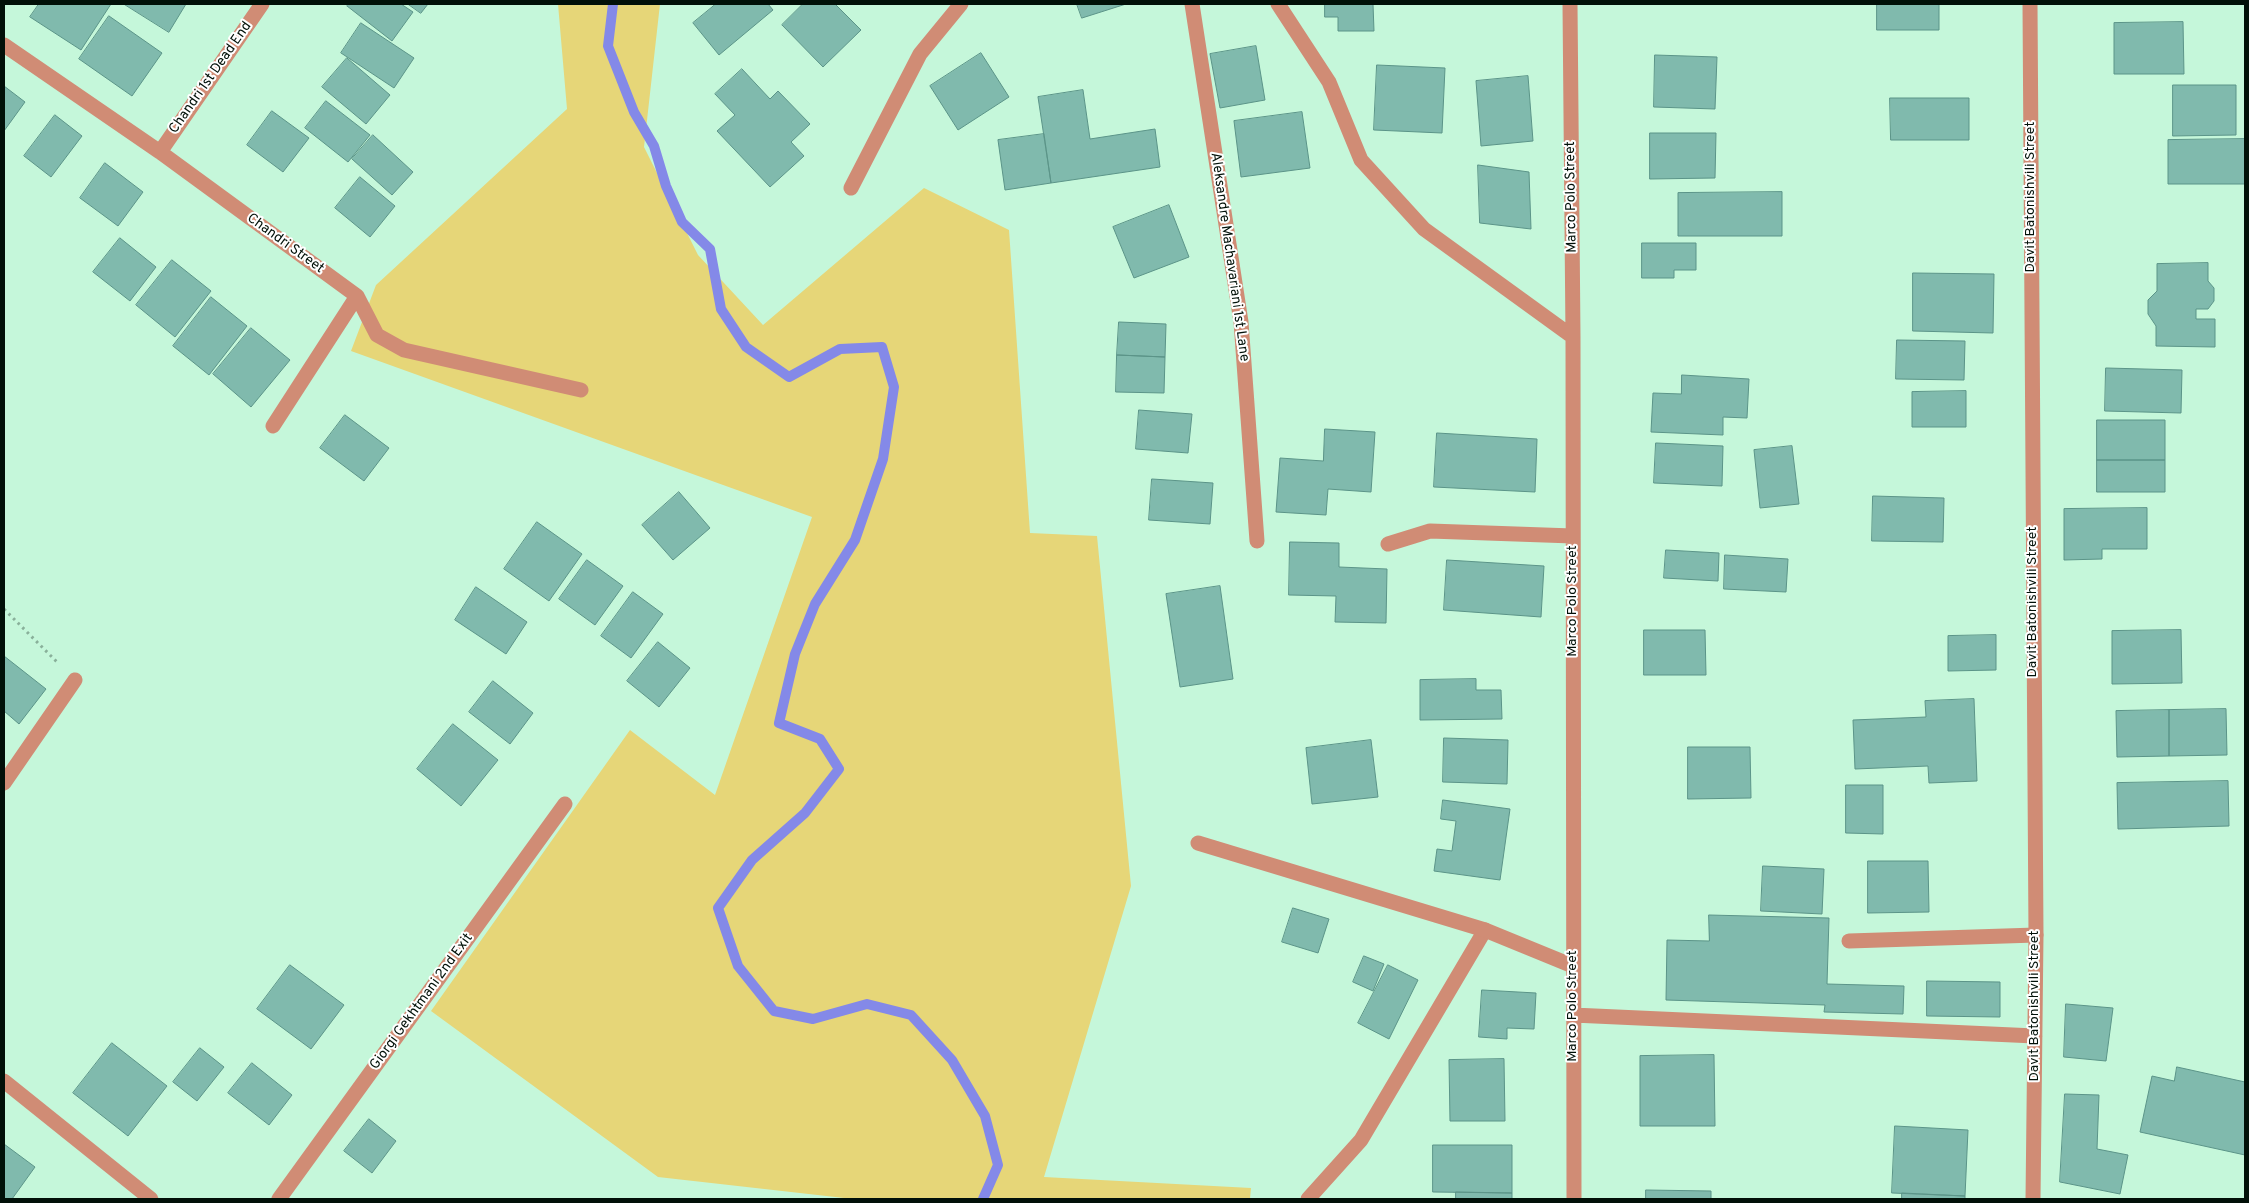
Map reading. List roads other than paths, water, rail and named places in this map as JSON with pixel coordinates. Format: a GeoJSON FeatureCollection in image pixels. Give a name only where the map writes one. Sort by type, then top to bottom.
{"type":"FeatureCollection","features":[{"type":"Feature","properties":{"kind":"street","name":"Chandri 1st Dead End"},"geometry":{"type":"LineString","coordinates":[[160,152],[262,4]]}},
{"type":"Feature","properties":{"kind":"street"},"geometry":{"type":"LineString","coordinates":[[851,188],[920,54],[961,4]]}},
{"type":"Feature","properties":{"kind":"street","name":"Aleksandre Machavariani 1st Lane"},"geometry":{"type":"LineString","coordinates":[[1192,4],[1241,322],[1257,541]]}},
{"type":"Feature","properties":{"kind":"street"},"geometry":{"type":"LineString","coordinates":[[1278,4],[1329,82],[1360,160],[1424,229],[1573,337]]}},
{"type":"Feature","properties":{"kind":"street","name":"Marco Polo Street"},"geometry":{"type":"LineString","coordinates":[[1570,4],[1573,337],[1574,1199]]}},
{"type":"Feature","properties":{"kind":"street","name":"Davit Batonishvili Street"},"geometry":{"type":"LineString","coordinates":[[2030,4],[2036,935],[2033,1199]]}},
{"type":"Feature","properties":{"kind":"street","name":"Chandri Street"},"geometry":{"type":"LineString","coordinates":[[4,46],[160,152],[356,296],[377,335],[404,350],[581,390]]}},
{"type":"Feature","properties":{"kind":"street"},"geometry":{"type":"LineString","coordinates":[[273,426],[356,296]]}},
{"type":"Feature","properties":{"kind":"street"},"geometry":{"type":"LineString","coordinates":[[1388,544],[1430,531],[1573,536]]}},
{"type":"Feature","properties":{"kind":"street"},"geometry":{"type":"LineString","coordinates":[[4,783],[75,680]]}},
{"type":"Feature","properties":{"kind":"street","name":"Giorgi Gekhtmani 2nd Exit"},"geometry":{"type":"LineString","coordinates":[[279,1199],[565,804]]}},
{"type":"Feature","properties":{"kind":"street"},"geometry":{"type":"LineString","coordinates":[[1198,844],[1485,930],[1573,966]]}},
{"type":"Feature","properties":{"kind":"street"},"geometry":{"type":"LineString","coordinates":[[1308,1199],[1361,1140],[1485,930]]}},
{"type":"Feature","properties":{"kind":"street"},"geometry":{"type":"LineString","coordinates":[[1849,941],[2036,935]]}},
{"type":"Feature","properties":{"kind":"street"},"geometry":{"type":"LineString","coordinates":[[1573,1014],[2035,1036]]}},
{"type":"Feature","properties":{"kind":"street"},"geometry":{"type":"LineString","coordinates":[[4,1081],[152,1199]]}},
{"type":"Feature","properties":{"kind":"waterway"},"geometry":{"type":"LineString","coordinates":[[613,4],[608,46],[634,112],[654,146],[666,186],[682,222],[710,249],[721,309],[746,347],[789,377],[840,349],[882,347],[894,387],[883,459],[855,540],[815,604],[795,654],[779,723],[820,739],[839,769],[805,813],[752,860],[718,908],[738,966],[774,1011],[813,1019],[867,1004],[911,1015],[952,1060],[985,1116],[998,1165],[983,1199]]}}]}
